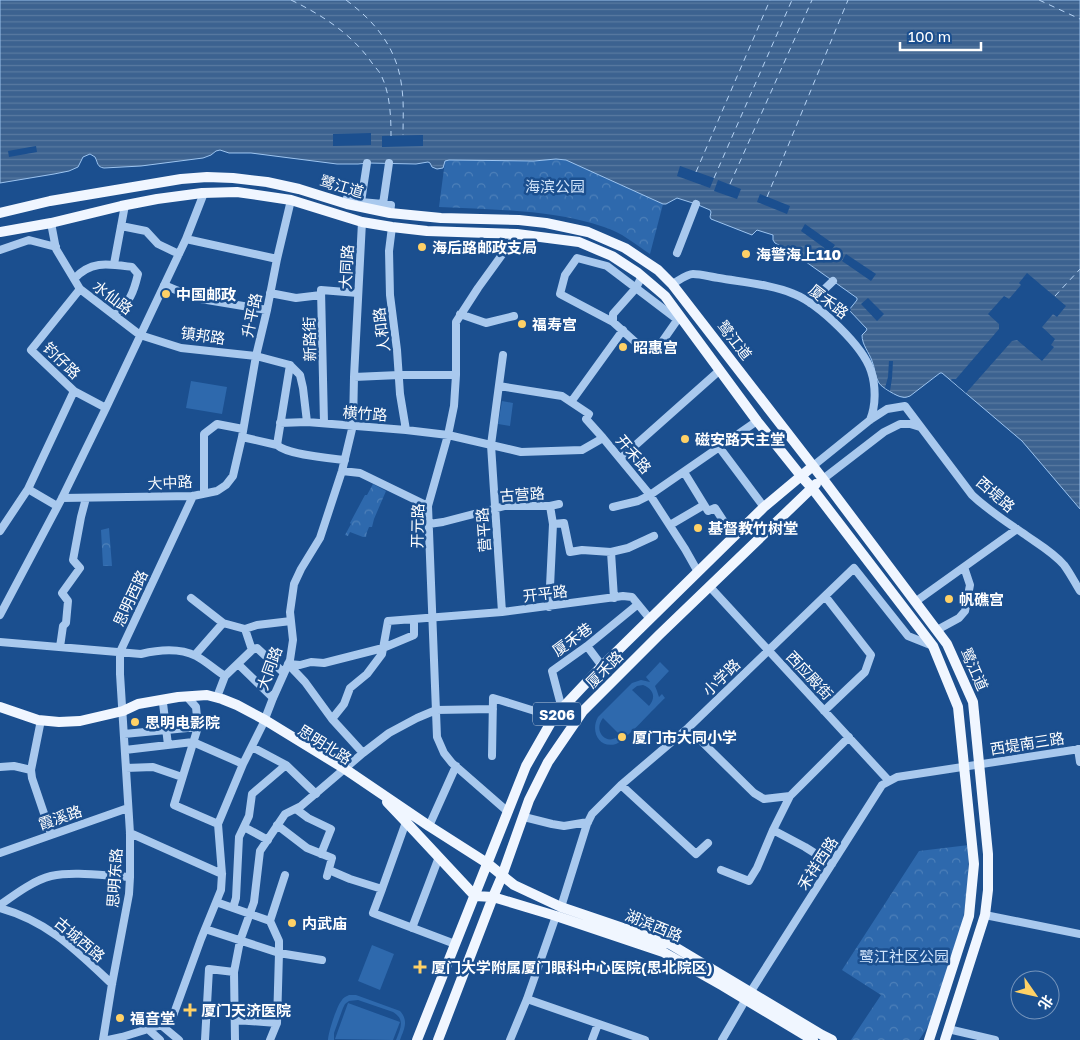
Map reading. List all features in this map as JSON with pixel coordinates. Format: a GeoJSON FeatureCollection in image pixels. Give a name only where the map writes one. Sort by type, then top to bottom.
{"type":"FeatureCollection","features":[{"type":"Feature","properties":{"kind":"main road","name":"鹭江道"},"geometry":{"type":"LineString","coordinates":[[0,213],[50,201],[181,179],[232,178],[299,188],[347,204],[390,214],[441,218],[519,220],[546,223],[588,232],[625,248],[658,270],[672,284],[937,630],[947,644],[973,702],[988,854],[988,890],[985,915],[945,1040]]}},
{"type":"Feature","properties":{"kind":"main road","name":"鹭江道"},"geometry":{"type":"LineString","coordinates":[[0,232],[52,223],[125,205],[204,193],[237,192],[291,200],[362,222],[392,227],[427,231],[517,234],[579,242],[612,256],[642,276],[664,296],[756,421],[812,488],[933,646],[958,707],[974,864],[969,916],[929,1040]]}},
{"type":"Feature","properties":{"kind":"main road","name":"厦禾路"},"geometry":{"type":"LineString","coordinates":[[418,1040],[507,811],[526,766],[554,717],[602,666],[764,507],[813,466]]}},
{"type":"Feature","properties":{"kind":"main road","name":"厦禾路"},"geometry":{"type":"LineString","coordinates":[[438,1040],[502,876],[529,800],[548,762],[583,711],[659,635],[823,479]]}},
{"type":"Feature","properties":{"kind":"main road","name":"思明北路"},"geometry":{"type":"LineString","coordinates":[[123,714],[138,704],[178,696],[208,695],[238,705],[487,863]]}},
{"type":"Feature","properties":{"kind":"main road","name":"思明北路"},"geometry":{"type":"LineString","coordinates":[[123,714],[163,703],[202,699],[228,705],[264,722]]}},
{"type":"Feature","properties":{"kind":"main road"},"geometry":{"type":"LineString","coordinates":[[0,706],[38,720],[59,722],[80,722],[123,714]]}},
{"type":"Feature","properties":{"kind":"main road"},"geometry":{"type":"LineString","coordinates":[[0,712],[40,725],[80,726],[123,714]]}},
{"type":"Feature","properties":{"kind":"main road","name":"思明北路"},"geometry":{"type":"LineString","coordinates":[[343,770],[389,804],[475,896]]}},
{"type":"Feature","properties":{"kind":"main road"},"geometry":{"type":"LineString","coordinates":[[426,844],[430,836],[441,834]]}},
{"type":"Feature","properties":{"kind":"main road","name":"湖滨西路"},"geometry":{"type":"LineString","coordinates":[[487,863],[514,885],[559,911]]}},
{"type":"Feature","properties":{"kind":"main road","name":"湖滨西路"},"geometry":{"type":"LineString","coordinates":[[475,896],[493,897],[559,911],[670,944],[813,1040]]}},
{"type":"Feature","properties":{"kind":"main road","name":"湖滨西路"},"geometry":{"type":"LineString","coordinates":[[748,996],[832,1040]]}},
{"type":"Feature","properties":{"kind":"main road"},"geometry":{"type":"LineString","coordinates":[[924,1040],[933,1025]]}},
{"type":"Feature","properties":{"kind":"street"},"geometry":{"type":"LineString","coordinates":[[361,202],[368,163]]}},
{"type":"Feature","properties":{"kind":"street"},"geometry":{"type":"LineString","coordinates":[[383,204],[389,163]]}},
{"type":"Feature","properties":{"kind":"street"},"geometry":{"type":"LineString","coordinates":[[0,615],[62,498],[106,408],[186,239],[204,193]]}},
{"type":"Feature","properties":{"kind":"street"},"geometry":{"type":"LineString","coordinates":[[347,204],[347,198],[361,202],[391,205],[390,214]]}},
{"type":"Feature","properties":{"kind":"street","name":"升平路"},"geometry":{"type":"LineString","coordinates":[[243,433],[256,356],[291,200]]}},
{"type":"Feature","properties":{"kind":"street"},"geometry":{"type":"LineString","coordinates":[[677,253],[696,204]]}},
{"type":"Feature","properties":{"kind":"street"},"geometry":{"type":"LineString","coordinates":[[114,264],[125,205]]}},
{"type":"Feature","properties":{"kind":"street","name":"大同路"},"geometry":{"type":"LineString","coordinates":[[161,1025],[173,1016],[221,890],[222,874],[218,824],[290,660],[293,640],[290,612],[294,584],[320,538],[342,472],[353,425],[362,222]]}},
{"type":"Feature","properties":{"kind":"street","name":"水仙路"},"geometry":{"type":"LineString","coordinates":[[52,223],[56,247],[80,290],[140,335]]}},
{"type":"Feature","properties":{"kind":"street"},"geometry":{"type":"LineString","coordinates":[[121,226],[146,231],[158,244],[179,254]]}},
{"type":"Feature","properties":{"kind":"street","name":"人和路"},"geometry":{"type":"LineString","coordinates":[[392,227],[389,251],[390,295],[400,394],[406,430]]}},
{"type":"Feature","properties":{"kind":"street","name":"开元路"},"geometry":{"type":"LineString","coordinates":[[507,811],[456,766],[444,753],[437,737],[428,506],[454,406],[456,322],[517,234]]}},
{"type":"Feature","properties":{"kind":"street"},"geometry":{"type":"LineString","coordinates":[[186,239],[277,259]]}},
{"type":"Feature","properties":{"kind":"street"},"geometry":{"type":"LineString","coordinates":[[0,250],[29,240],[56,247]]}},
{"type":"Feature","properties":{"kind":"street"},"geometry":{"type":"LineString","coordinates":[[577,258],[608,266],[679,318],[657,349],[643,349],[613,322],[560,294],[565,275],[577,258],[583,244]]}},
{"type":"Feature","properties":{"kind":"street"},"geometry":{"type":"LineString","coordinates":[[74,279],[80,272],[94,265],[114,264],[132,267],[138,274],[133,294],[115,316]]}},
{"type":"Feature","properties":{"kind":"street","name":"厦禾路"},"geometry":{"type":"LineString","coordinates":[[672,284],[692,274],[776,289],[795,294],[810,303],[842,329],[857,347],[869,367],[873,377],[875,404],[870,420]]}},
{"type":"Feature","properties":{"kind":"street"},"geometry":{"type":"LineString","coordinates":[[613,322],[613,314],[636,288],[642,276]]}},
{"type":"Feature","properties":{"kind":"street"},"geometry":{"type":"LineString","coordinates":[[810,303],[833,281]]}},
{"type":"Feature","properties":{"kind":"street"},"geometry":{"type":"LineString","coordinates":[[164,285],[195,298],[267,310]]}},
{"type":"Feature","properties":{"kind":"street","name":"钓仔路"},"geometry":{"type":"LineString","coordinates":[[0,531],[28,489],[74,391],[30,350],[80,290]]}},
{"type":"Feature","properties":{"kind":"street","name":"新路街"},"geometry":{"type":"LineString","coordinates":[[324,424],[321,290],[358,293]]}},
{"type":"Feature","properties":{"kind":"street"},"geometry":{"type":"LineString","coordinates":[[270,293],[296,298],[321,295]]}},
{"type":"Feature","properties":{"kind":"street"},"geometry":{"type":"LineString","coordinates":[[460,314],[486,323],[514,316]]}},
{"type":"Feature","properties":{"kind":"street"},"geometry":{"type":"LineString","coordinates":[[571,402],[623,330]]}},
{"type":"Feature","properties":{"kind":"street","name":"镇邦路"},"geometry":{"type":"LineString","coordinates":[[140,335],[181,348],[256,356],[290,365]]}},
{"type":"Feature","properties":{"kind":"street","name":"营平路"},"geometry":{"type":"LineString","coordinates":[[502,612],[491,446],[503,355]]}},
{"type":"Feature","properties":{"kind":"street"},"geometry":{"type":"LineString","coordinates":[[290,365],[300,375],[307,422]]}},
{"type":"Feature","properties":{"kind":"street"},"geometry":{"type":"LineString","coordinates":[[277,445],[290,365]]}},
{"type":"Feature","properties":{"kind":"street"},"geometry":{"type":"LineString","coordinates":[[621,458],[720,370]]}},
{"type":"Feature","properties":{"kind":"street"},"geometry":{"type":"LineString","coordinates":[[354,377],[456,375]]}},
{"type":"Feature","properties":{"kind":"street"},"geometry":{"type":"LineString","coordinates":[[499,386],[562,396],[590,414],[586,419],[603,438]]}},
{"type":"Feature","properties":{"kind":"street"},"geometry":{"type":"LineString","coordinates":[[74,391],[106,408]]}},
{"type":"Feature","properties":{"kind":"street","name":"厦禾路"},"geometry":{"type":"LineString","coordinates":[[813,466],[870,420],[887,409],[905,406]]}},
{"type":"Feature","properties":{"kind":"street","name":"西堤路"},"geometry":{"type":"LineString","coordinates":[[905,406],[972,495],[1059,561],[1080,591]]}},
{"type":"Feature","properties":{"kind":"street"},"geometry":{"type":"LineString","coordinates":[[613,507],[638,501],[650,495],[756,421]]}},
{"type":"Feature","properties":{"kind":"street","name":"横竹路"},"geometry":{"type":"LineString","coordinates":[[280,423],[307,422],[353,425],[448,435]]}},
{"type":"Feature","properties":{"kind":"street"},"geometry":{"type":"LineString","coordinates":[[204,494],[204,434],[217,424],[277,445],[282,449],[318,457],[345,460]]}},
{"type":"Feature","properties":{"kind":"street","name":"厦禾路"},"geometry":{"type":"LineString","coordinates":[[823,479],[884,432],[900,424],[921,427]]}},
{"type":"Feature","properties":{"kind":"street","name":"大中路"},"geometry":{"type":"LineString","coordinates":[[62,498],[193,496],[218,491],[233,476],[243,433]]}},
{"type":"Feature","properties":{"kind":"street","name":"开禾路"},"geometry":{"type":"LineString","coordinates":[[448,435],[521,452],[582,450],[603,438],[650,495],[698,572]]}},
{"type":"Feature","properties":{"kind":"street"},"geometry":{"type":"LineString","coordinates":[[719,447],[764,507]]}},
{"type":"Feature","properties":{"kind":"street"},"geometry":{"type":"LineString","coordinates":[[342,472],[360,473],[428,506]]}},
{"type":"Feature","properties":{"kind":"street"},"geometry":{"type":"LineString","coordinates":[[684,472],[708,511],[714,508],[734,537]]}},
{"type":"Feature","properties":{"kind":"street"},"geometry":{"type":"LineString","coordinates":[[28,489],[57,506]]}},
{"type":"Feature","properties":{"kind":"street","name":"思明西路"},"geometry":{"type":"LineString","coordinates":[[123,714],[120,652],[193,496]]}},
{"type":"Feature","properties":{"kind":"street"},"geometry":{"type":"LineString","coordinates":[[60,647],[63,626],[66,623],[68,600],[62,593],[80,568],[73,560],[86,498]]}},
{"type":"Feature","properties":{"kind":"street","name":"古营路"},"geometry":{"type":"LineString","coordinates":[[429,524],[505,506],[550,506],[559,504]]}},
{"type":"Feature","properties":{"kind":"street"},"geometry":{"type":"LineString","coordinates":[[670,525],[704,505]]}},
{"type":"Feature","properties":{"kind":"street"},"geometry":{"type":"LineString","coordinates":[[549,607],[553,524],[550,506]]}},
{"type":"Feature","properties":{"kind":"street"},"geometry":{"type":"LineString","coordinates":[[553,524],[564,523],[570,552],[582,550],[611,552],[628,548],[654,536]]}},
{"type":"Feature","properties":{"kind":"street"},"geometry":{"type":"LineString","coordinates":[[915,602],[1017,529]]}},
{"type":"Feature","properties":{"kind":"street"},"geometry":{"type":"LineString","coordinates":[[611,552],[614,598]]}},
{"type":"Feature","properties":{"kind":"street","name":"小学路"},"geometry":{"type":"LineString","coordinates":[[510,1040],[559,911],[592,814],[621,785],[688,728],[865,557]]}},
{"type":"Feature","properties":{"kind":"street"},"geometry":{"type":"LineString","coordinates":[[937,630],[959,618],[965,611],[970,585],[964,567]]}},
{"type":"Feature","properties":{"kind":"street"},"geometry":{"type":"LineString","coordinates":[[854,568],[908,636],[933,646]]}},
{"type":"Feature","properties":{"kind":"street","name":"西应殿街"},"geometry":{"type":"LineString","coordinates":[[710,587],[890,781]]}},
{"type":"Feature","properties":{"kind":"street","name":"开平路"},"geometry":{"type":"LineString","coordinates":[[383,648],[388,621],[549,607],[623,596],[632,597],[650,619]]}},
{"type":"Feature","properties":{"kind":"street"},"geometry":{"type":"LineString","coordinates":[[824,711],[865,672],[871,655],[825,596]]}},
{"type":"Feature","properties":{"kind":"street"},"geometry":{"type":"LineString","coordinates":[[191,598],[223,623],[245,629],[291,620]]}},
{"type":"Feature","properties":{"kind":"street","name":"厦禾巷"},"geometry":{"type":"LineString","coordinates":[[562,708],[552,670],[588,646],[638,605]]}},
{"type":"Feature","properties":{"kind":"street"},"geometry":{"type":"LineString","coordinates":[[288,664],[324,663],[383,648],[414,635],[414,619]]}},
{"type":"Feature","properties":{"kind":"street"},"geometry":{"type":"LineString","coordinates":[[195,656],[223,623]]}},
{"type":"Feature","properties":{"kind":"street"},"geometry":{"type":"LineString","coordinates":[[245,629],[252,650]]}},
{"type":"Feature","properties":{"kind":"street"},"geometry":{"type":"LineString","coordinates":[[0,642],[142,654],[155,651],[175,651],[195,656],[225,676]]}},
{"type":"Feature","properties":{"kind":"street"},"geometry":{"type":"LineString","coordinates":[[588,646],[602,666]]}},
{"type":"Feature","properties":{"kind":"street"},"geometry":{"type":"LineString","coordinates":[[217,698],[225,676],[252,650],[257,648],[284,673]]}},
{"type":"Feature","properties":{"kind":"street"},"geometry":{"type":"LineString","coordinates":[[332,719],[344,704],[350,688],[367,674],[382,654],[383,648]]}},
{"type":"Feature","properties":{"kind":"street"},"geometry":{"type":"LineString","coordinates":[[238,664],[273,698]]}},
{"type":"Feature","properties":{"kind":"street"},"geometry":{"type":"LineString","coordinates":[[288,664],[305,682],[332,719],[363,753]]}},
{"type":"Feature","properties":{"kind":"street"},"geometry":{"type":"LineString","coordinates":[[492,756],[493,698],[554,717]]}},
{"type":"Feature","properties":{"kind":"street"},"geometry":{"type":"LineString","coordinates":[[189,699],[196,707],[198,727],[174,805],[218,824]]}},
{"type":"Feature","properties":{"kind":"street"},"geometry":{"type":"LineString","coordinates":[[163,703],[168,745]]}},
{"type":"Feature","properties":{"kind":"street"},"geometry":{"type":"LineString","coordinates":[[235,1040],[234,972],[240,940],[254,902],[260,851],[285,814],[301,806],[363,753],[390,733],[417,718],[436,710],[493,709]]}},
{"type":"Feature","properties":{"kind":"street","name":"思明东路"},"geometry":{"type":"LineString","coordinates":[[103,1040],[129,894],[130,832],[123,714]]}},
{"type":"Feature","properties":{"kind":"street"},"geometry":{"type":"LineString","coordinates":[[40,725],[31,770],[51,834]]}},
{"type":"Feature","properties":{"kind":"street"},"geometry":{"type":"LineString","coordinates":[[124,734],[198,727]]}},
{"type":"Feature","properties":{"kind":"street"},"geometry":{"type":"LineString","coordinates":[[688,728],[754,793],[764,798],[790,796]]}},
{"type":"Feature","properties":{"kind":"street"},"geometry":{"type":"LineString","coordinates":[[721,870],[749,880],[757,868],[790,796],[849,737]]}},
{"type":"Feature","properties":{"kind":"street"},"geometry":{"type":"LineString","coordinates":[[125,750],[193,742],[243,764]]}},
{"type":"Feature","properties":{"kind":"street"},"geometry":{"type":"LineString","coordinates":[[252,747],[286,765],[316,794]]}},
{"type":"Feature","properties":{"kind":"street"},"geometry":{"type":"LineString","coordinates":[[1079,749],[1080,762]]}},
{"type":"Feature","properties":{"kind":"street","name":"西堤南三路"},"geometry":{"type":"LineString","coordinates":[[979,764],[1079,749]]}},
{"type":"Feature","properties":{"kind":"street","name":"禾祥西路"},"geometry":{"type":"LineString","coordinates":[[722,1040],[882,785],[897,776],[979,764]]}},
{"type":"Feature","properties":{"kind":"street"},"geometry":{"type":"LineString","coordinates":[[233,908],[236,898],[239,837],[250,816],[252,794],[286,765]]}},
{"type":"Feature","properties":{"kind":"street"},"geometry":{"type":"LineString","coordinates":[[0,767],[14,766],[31,770]]}},
{"type":"Feature","properties":{"kind":"street"},"geometry":{"type":"LineString","coordinates":[[429,826],[456,766]]}},
{"type":"Feature","properties":{"kind":"street"},"geometry":{"type":"LineString","coordinates":[[126,768],[153,767],[182,777]]}},
{"type":"Feature","properties":{"kind":"street"},"geometry":{"type":"LineString","coordinates":[[621,785],[696,854],[708,843]]}},
{"type":"Feature","properties":{"kind":"street","name":"霞溪路"},"geometry":{"type":"LineString","coordinates":[[0,853],[128,808]]}},
{"type":"Feature","properties":{"kind":"street"},"geometry":{"type":"LineString","coordinates":[[296,808],[308,818],[331,829],[321,854]]}},
{"type":"Feature","properties":{"kind":"street"},"geometry":{"type":"LineString","coordinates":[[524,817],[564,826],[588,822]]}},
{"type":"Feature","properties":{"kind":"street"},"geometry":{"type":"LineString","coordinates":[[406,822],[373,914],[455,944]]}},
{"type":"Feature","properties":{"kind":"street"},"geometry":{"type":"LineString","coordinates":[[277,825],[307,848],[332,858],[328,873],[382,890]]}},
{"type":"Feature","properties":{"kind":"street"},"geometry":{"type":"LineString","coordinates":[[244,827],[268,840]]}},
{"type":"Feature","properties":{"kind":"street"},"geometry":{"type":"LineString","coordinates":[[773,830],[832,864]]}},
{"type":"Feature","properties":{"kind":"street"},"geometry":{"type":"LineString","coordinates":[[130,832],[222,874]]}},
{"type":"Feature","properties":{"kind":"street"},"geometry":{"type":"LineString","coordinates":[[412,928],[439,858]]}},
{"type":"Feature","properties":{"kind":"street"},"geometry":{"type":"LineString","coordinates":[[0,906],[25,888],[49,876],[68,874],[130,877]]}},
{"type":"Feature","properties":{"kind":"street"},"geometry":{"type":"LineString","coordinates":[[270,1040],[277,1023],[279,941],[270,921],[285,875]]}},
{"type":"Feature","properties":{"kind":"street"},"geometry":{"type":"LineString","coordinates":[[216,902],[270,921]]}},
{"type":"Feature","properties":{"kind":"street","name":"古城西路"},"geometry":{"type":"LineString","coordinates":[[0,906],[48,929],[75,950],[112,984]]}},
{"type":"Feature","properties":{"kind":"street"},"geometry":{"type":"LineString","coordinates":[[985,915],[1080,934]]}},
{"type":"Feature","properties":{"kind":"street"},"geometry":{"type":"LineString","coordinates":[[205,929],[279,953],[322,960]]}},
{"type":"Feature","properties":{"kind":"street"},"geometry":{"type":"LineString","coordinates":[[205,1040],[209,969],[234,972]]}},
{"type":"Feature","properties":{"kind":"street"},"geometry":{"type":"LineString","coordinates":[[527,999],[645,1040]]}},
{"type":"Feature","properties":{"kind":"street"},"geometry":{"type":"LineString","coordinates":[[235,1020],[277,1023]]}},
{"type":"Feature","properties":{"kind":"street"},"geometry":{"type":"LineString","coordinates":[[592,1040],[598,1024]]}},
{"type":"Feature","properties":{"kind":"street"},"geometry":{"type":"LineString","coordinates":[[108,1040],[124,1039],[161,1025],[179,1040]]}},
{"type":"Feature","properties":{"kind":"street"},"geometry":{"type":"LineString","coordinates":[[148,1029],[160,1040]]}},
{"type":"Feature","properties":{"kind":"street"},"geometry":{"type":"LineString","coordinates":[[948,1029],[995,1040]]}},
{"type":"Feature","properties":{"kind":"green space","name":"海滨公园"},"geometry":{"type":"Polygon","coordinates":[[[446,160],[534,161],[566,160],[663,204],[650,254],[616,232],[584,221],[522,211],[439,207],[446,160]]]}},
{"type":"Feature","properties":{"kind":"green space"},"geometry":{"type":"Polygon","coordinates":[[[191,381],[227,387],[222,414],[186,408],[191,381]]]}},
{"type":"Feature","properties":{"kind":"green space"},"geometry":{"type":"Polygon","coordinates":[[[502,401],[513,403],[510,426],[498,424],[502,401]]]}},
{"type":"Feature","properties":{"kind":"green space"},"geometry":{"type":"Polygon","coordinates":[[[373,484],[386,491],[372,527],[369,527],[366,537],[350,532],[348,536],[345,535],[365,495],[367,495],[373,484]]]}},
{"type":"Feature","properties":{"kind":"green space"},"geometry":{"type":"Polygon","coordinates":[[[109,528],[112,566],[103,566],[101,530],[109,528]]]}},
{"type":"Feature","properties":{"kind":"green space"},"geometry":{"type":"Polygon","coordinates":[[[660,662],[669,671],[655,686],[659,697],[662,694],[665,698],[620,741],[616,744],[605,744],[598,738],[596,733],[595,728],[598,717],[632,683],[641,680],[650,682],[646,677],[660,662]],[[643,685],[637,686],[632,690],[649,706],[653,700],[653,694],[650,689],[643,685]],[[603,718],[599,728],[600,733],[606,739],[615,738],[620,735],[603,718]]]}},
{"type":"Feature","properties":{"kind":"green space","name":"鹭江社区公园"},"geometry":{"type":"Polygon","coordinates":[[[969,845],[968,884],[963,920],[929,1025],[919,1040],[851,1040],[881,995],[842,970],[919,851],[969,845]]]}},
{"type":"Feature","properties":{"kind":"green space"},"geometry":{"type":"Polygon","coordinates":[[[372,945],[394,954],[380,990],[358,981],[372,945]]]}},
{"type":"Feature","properties":{"kind":"green space"},"geometry":{"type":"Polygon","coordinates":[[[349,995],[356,995],[400,1011],[405,1022],[400,1040],[396,1040],[401,1025],[400,1018],[397,1015],[358,1000],[349,1001],[345,1004],[334,1033],[334,1040],[328,1040],[338,1007],[343,998],[349,995]]]}},
{"type":"Feature","properties":{"kind":"green space"},"geometry":{"type":"Polygon","coordinates":[[[348,1003],[400,1022],[393,1040],[335,1039],[348,1003]]]}},
{"type":"Feature","properties":{"kind":"shaded area"},"geometry":{"type":"Polygon","coordinates":[[[0,0],[1080,0],[1080,509],[1022,441],[942,373],[906,397],[897,395],[880,385],[862,339],[862,335],[867,329],[849,310],[857,298],[792,252],[775,243],[773,235],[757,230],[752,235],[711,219],[710,210],[677,198],[663,204],[566,160],[449,160],[445,161],[443,168],[437,169],[428,162],[416,164],[337,164],[251,153],[229,153],[220,150],[203,158],[141,166],[104,168],[99,166],[95,157],[90,154],[83,157],[78,167],[69,171],[0,183],[0,0]]]}},
{"type":"Feature","properties":{"kind":"pier"},"geometry":{"type":"Polygon","coordinates":[[[371,133],[371,145],[333,146],[333,134],[371,133]]]}},
{"type":"Feature","properties":{"kind":"pier"},"geometry":{"type":"Polygon","coordinates":[[[423,135],[423,146],[382,147],[382,136],[423,135]]]}},
{"type":"Feature","properties":{"kind":"pier"},"geometry":{"type":"Polygon","coordinates":[[[36,146],[37,152],[9,157],[8,151],[36,146]]]}},
{"type":"Feature","properties":{"kind":"pier"},"geometry":{"type":"Polygon","coordinates":[[[680,166],[714,178],[710,188],[677,176],[680,166]]]}},
{"type":"Feature","properties":{"kind":"pier"},"geometry":{"type":"Polygon","coordinates":[[[718,180],[741,189],[737,199],[714,191],[718,180]]]}},
{"type":"Feature","properties":{"kind":"pier"},"geometry":{"type":"Polygon","coordinates":[[[760,194],[790,206],[787,214],[757,202],[760,194]]]}},
{"type":"Feature","properties":{"kind":"pier"},"geometry":{"type":"Polygon","coordinates":[[[805,224],[835,245],[830,252],[801,231],[805,224]]]}},
{"type":"Feature","properties":{"kind":"pier"},"geometry":{"type":"Polygon","coordinates":[[[846,254],[876,274],[871,281],[842,261],[846,254]]]}},
{"type":"Feature","properties":{"kind":"pier"},"geometry":{"type":"Polygon","coordinates":[[[1027,273],[1066,306],[1057,317],[1053,314],[1042,327],[1055,339],[1051,345],[1054,347],[1042,361],[1017,340],[1012,341],[966,393],[951,380],[956,379],[999,329],[999,324],[988,314],[1004,296],[1009,299],[1021,285],[1019,283],[1027,273]]]}},
{"type":"Feature","properties":{"kind":"pier"},"geometry":{"type":"Polygon","coordinates":[[[868,298],[884,314],[877,321],[861,304],[868,298]]]}},
{"type":"Feature","properties":{"kind":"pier"},"geometry":{"type":"Polygon","coordinates":[[[889,361],[893,361],[890,391],[885,388],[889,361]]]}},
{"type":"Feature","properties":{"kind":"ferry route"},"geometry":{"type":"LineString","coordinates":[[291,0],[314,12],[346,34],[379,72],[388,97],[391,136]]}},
{"type":"Feature","properties":{"kind":"ferry route"},"geometry":{"type":"LineString","coordinates":[[346,0],[367,18],[384,38],[391,50],[400,75],[403,95],[403,135]]}},
{"type":"Feature","properties":{"kind":"ferry route"},"geometry":{"type":"LineString","coordinates":[[696,172],[770,0]]}},
{"type":"Feature","properties":{"kind":"ferry route"},"geometry":{"type":"LineString","coordinates":[[714,178],[792,0]]}},
{"type":"Feature","properties":{"kind":"ferry route"},"geometry":{"type":"LineString","coordinates":[[730,184],[812,0]]}},
{"type":"Feature","properties":{"kind":"ferry route"},"geometry":{"type":"LineString","coordinates":[[767,197],[848,0]]}},
{"type":"Feature","properties":{"kind":"ferry route"},"geometry":{"type":"LineString","coordinates":[[1039,0],[1080,19]]}},
{"type":"Feature","properties":{"kind":"ferry route"},"geometry":{"type":"LineString","coordinates":[[1055,296],[1080,269]]}},
{"type":"Feature","properties":{"kind":"place","name":"海后路邮政支局"},"geometry":{"type":"Point","coordinates":[422,247]}},
{"type":"Feature","properties":{"kind":"place","name":"海警海上110"},"geometry":{"type":"Point","coordinates":[746,254]}},
{"type":"Feature","properties":{"kind":"place","name":"中国邮政"},"geometry":{"type":"Point","coordinates":[166,294]}},
{"type":"Feature","properties":{"kind":"place","name":"福寿宫"},"geometry":{"type":"Point","coordinates":[522,324]}},
{"type":"Feature","properties":{"kind":"place","name":"昭惠宫"},"geometry":{"type":"Point","coordinates":[623,347]}},
{"type":"Feature","properties":{"kind":"place","name":"磁安路天主堂"},"geometry":{"type":"Point","coordinates":[685,439]}},
{"type":"Feature","properties":{"kind":"place","name":"基督教竹树堂"},"geometry":{"type":"Point","coordinates":[698,528]}},
{"type":"Feature","properties":{"kind":"place","name":"帆礁宫"},"geometry":{"type":"Point","coordinates":[949,599]}},
{"type":"Feature","properties":{"kind":"place","name":"思明电影院"},"geometry":{"type":"Point","coordinates":[135,722]}},
{"type":"Feature","properties":{"kind":"place","name":"厦门市大同小学"},"geometry":{"type":"Point","coordinates":[622,737]}},
{"type":"Feature","properties":{"kind":"place","name":"内武庙"},"geometry":{"type":"Point","coordinates":[292,923]}},
{"type":"Feature","properties":{"kind":"place","name":"厦门大学附属厦门眼科中心医院(思北院区)"},"geometry":{"type":"Point","coordinates":[420,967]}},
{"type":"Feature","properties":{"kind":"place","name":"厦门天济医院"},"geometry":{"type":"Point","coordinates":[190,1010]}},
{"type":"Feature","properties":{"kind":"place","name":"福音堂"},"geometry":{"type":"Point","coordinates":[120,1018]}}]}
